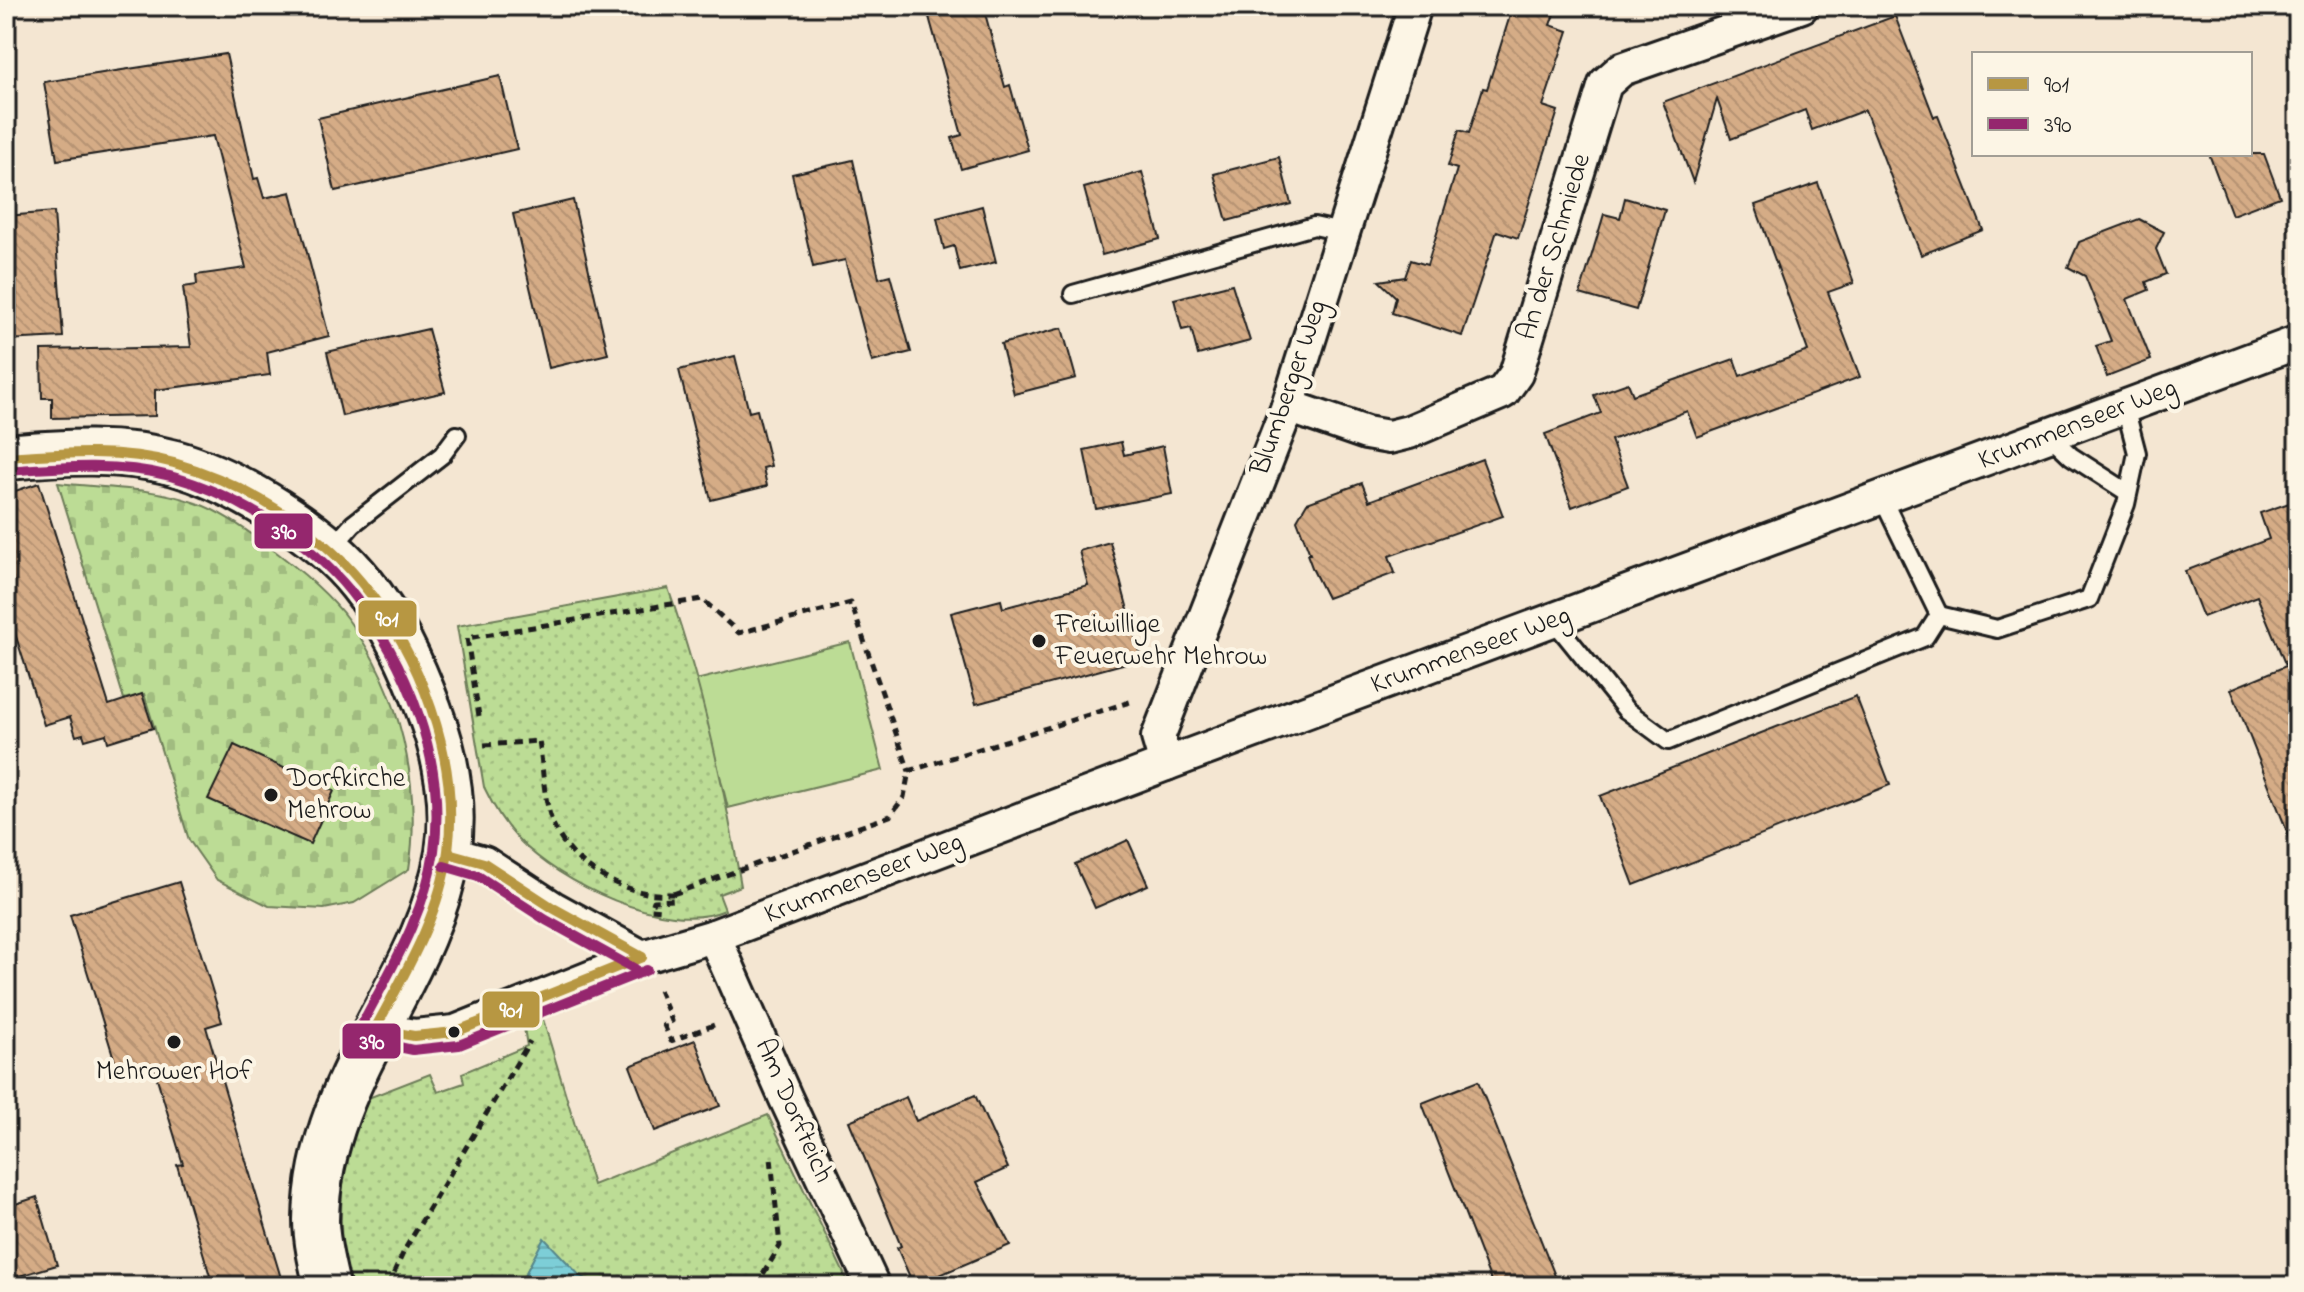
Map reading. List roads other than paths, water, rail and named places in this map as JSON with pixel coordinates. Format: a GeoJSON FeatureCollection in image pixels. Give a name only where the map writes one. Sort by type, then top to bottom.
{"type":"FeatureCollection","features":[{"type":"Feature","properties":{"kind":"main road"},"geometry":{"type":"LineString","coordinates":[[6,457],[103,452],[136,455],[207,474],[239,489],[278,512],[329,551],[360,581],[390,624],[416,673],[447,768],[451,810],[448,853],[424,934],[347,1085],[330,1130],[316,1222],[327,1286]]}},
{"type":"Feature","properties":{"kind":"street","name":"Blumberger Weg"},"geometry":{"type":"LineString","coordinates":[[1166,764],[1158,737],[1288,406],[1415,6]]}},
{"type":"Feature","properties":{"kind":"street","name":"An der Schmiede"},"geometry":{"type":"LineString","coordinates":[[1288,406],[1366,433],[1389,437],[1409,432],[1503,392],[1516,374],[1605,84],[1622,69],[1802,6]]}},
{"type":"Feature","properties":{"kind":"street","name":"Krummenseer Weg"},"geometry":{"type":"LineString","coordinates":[[375,1029],[414,1036],[455,1032],[642,957],[714,936],[2298,342]]}},
{"type":"Feature","properties":{"kind":"street"},"geometry":{"type":"LineString","coordinates":[[448,853],[484,863],[553,908],[642,957]]}},
{"type":"Feature","properties":{"kind":"street","name":"Am Dorfteich"},"geometry":{"type":"LineString","coordinates":[[714,936],[873,1286]]}},
{"type":"Feature","properties":{"kind":"lane"},"geometry":{"type":"LineString","coordinates":[[1073,294],[1314,226],[1342,232]]}},
{"type":"Feature","properties":{"kind":"lane"},"geometry":{"type":"LineString","coordinates":[[1939,615],[1997,629],[2089,599],[2126,504],[2137,453],[2125,407]]}},
{"type":"Feature","properties":{"kind":"lane"},"geometry":{"type":"LineString","coordinates":[[329,551],[353,524],[442,455],[457,435]]}},
{"type":"Feature","properties":{"kind":"lane"},"geometry":{"type":"LineString","coordinates":[[2049,435],[2071,456],[2127,492]]}},
{"type":"Feature","properties":{"kind":"lane"},"geometry":{"type":"LineString","coordinates":[[1882,498],[1939,615]]}},
{"type":"Feature","properties":{"kind":"lane"},"geometry":{"type":"LineString","coordinates":[[1554,621],[1626,710],[1668,741],[1925,637],[1939,615]]}},
{"type":"Feature","properties":{"kind":"water"},"geometry":{"type":"Polygon","coordinates":[[[544,1238],[580,1276],[600,1286],[519,1286],[544,1238]]]}},
{"type":"Feature","properties":{"kind":"place","name":"Freiwillige Feuerwehr Mehrow"},"geometry":{"type":"Point","coordinates":[1039,641]}},
{"type":"Feature","properties":{"kind":"place","name":"Dorfkirche Mehrow"},"geometry":{"type":"Point","coordinates":[271,795]}},
{"type":"Feature","properties":{"kind":"place","name":"Mehrower Hof"},"geometry":{"type":"Point","coordinates":[174,1042]}}]}
